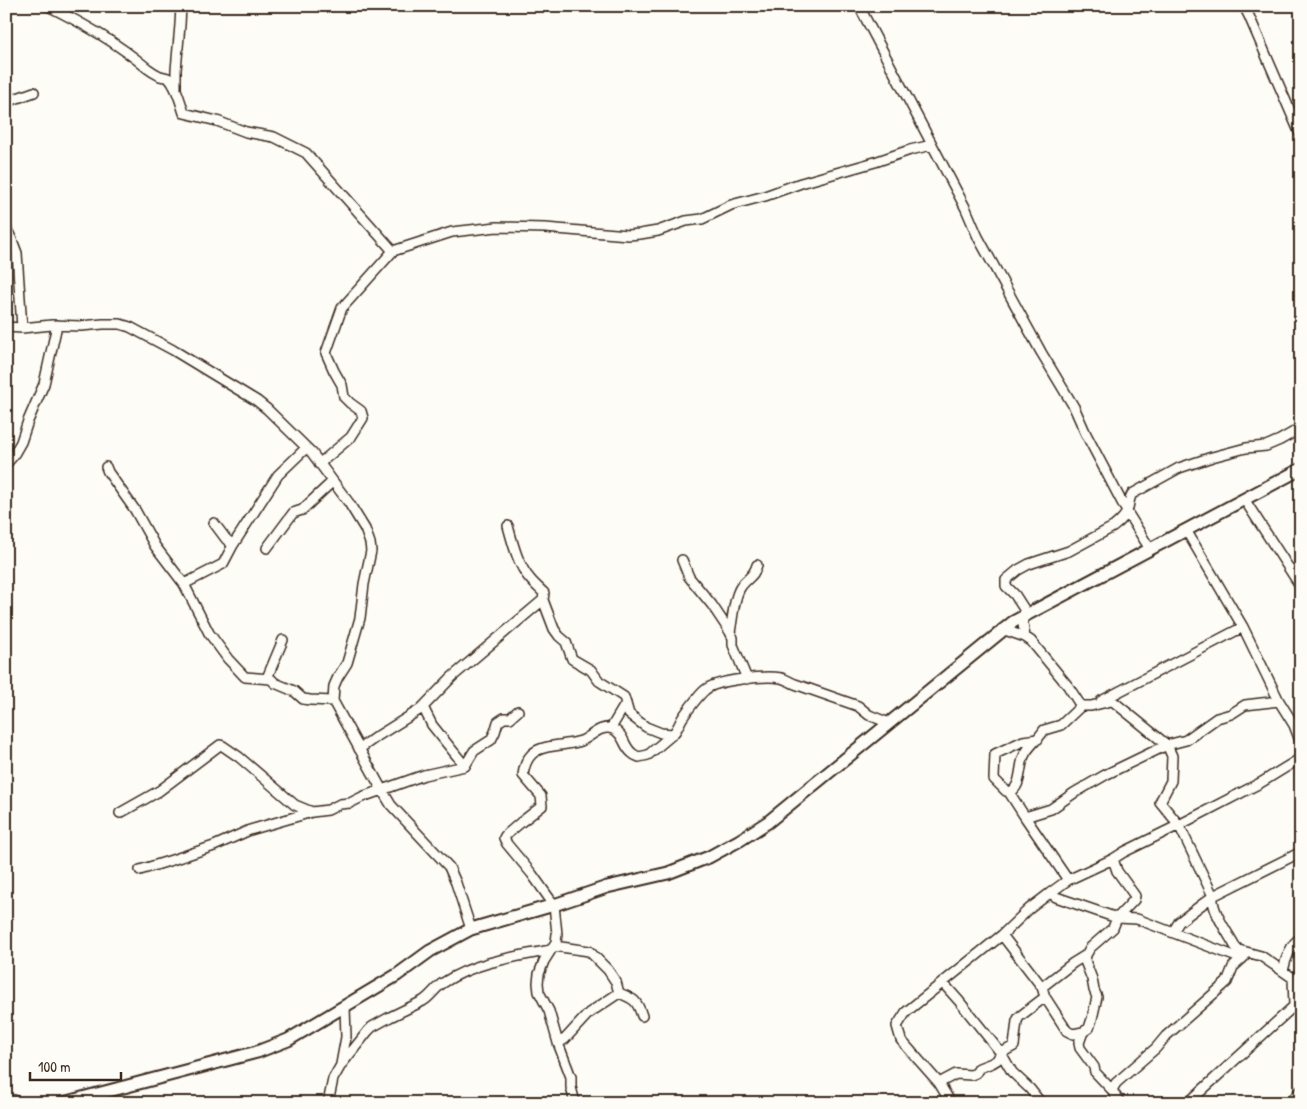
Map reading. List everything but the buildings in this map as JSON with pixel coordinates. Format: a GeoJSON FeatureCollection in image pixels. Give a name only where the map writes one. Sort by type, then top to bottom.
{"type":"FeatureCollection","features":[{"type":"Feature","properties":{"kind":"main road"},"geometry":{"type":"LineString","coordinates":[[63,1103],[257,1052],[288,1040],[397,975],[430,951],[471,929],[554,905],[607,887],[668,873],[709,857],[768,822],[1002,629],[1301,468]]}},
{"type":"Feature","properties":{"kind":"street"},"geometry":{"type":"LineString","coordinates":[[48,6],[90,28],[124,49],[136,60],[144,63],[146,67],[168,78],[176,90],[184,113],[217,120],[246,132],[274,137],[306,153],[393,251]]}},
{"type":"Feature","properties":{"kind":"street"},"geometry":{"type":"LineString","coordinates":[[176,90],[181,6]]}},
{"type":"Feature","properties":{"kind":"street"},"geometry":{"type":"LineString","coordinates":[[859,6],[966,209],[978,237],[1041,352],[1074,407],[1127,512],[1150,549]]}},
{"type":"Feature","properties":{"kind":"street"},"geometry":{"type":"LineString","coordinates":[[1244,6],[1301,136]]}},
{"type":"Feature","properties":{"kind":"street"},"geometry":{"type":"LineString","coordinates":[[6,102],[34,92]]}},
{"type":"Feature","properties":{"kind":"street"},"geometry":{"type":"LineString","coordinates":[[320,464],[351,437],[363,418],[361,411],[344,397],[342,385],[326,354],[342,308],[393,251],[452,232],[497,226],[628,235],[640,234],[686,220],[702,219],[731,205],[910,150],[932,145]]}},
{"type":"Feature","properties":{"kind":"street"},"geometry":{"type":"LineString","coordinates":[[6,228],[17,253],[22,328]]}},
{"type":"Feature","properties":{"kind":"street"},"geometry":{"type":"LineString","coordinates":[[6,327],[81,326],[111,323],[130,327],[173,350],[257,401],[268,409],[320,464],[366,529],[371,551],[364,584],[360,618],[347,663],[334,686],[333,701],[392,805],[449,867],[471,929]]}},
{"type":"Feature","properties":{"kind":"street"},"geometry":{"type":"LineString","coordinates":[[6,464],[20,442],[44,384],[58,325]]}},
{"type":"Feature","properties":{"kind":"street"},"geometry":{"type":"LineString","coordinates":[[1025,637],[1024,609],[1015,595],[1006,586],[1006,580],[1018,570],[1028,564],[1069,551],[1112,527],[1127,512],[1129,499],[1132,494],[1179,468],[1246,448],[1266,446],[1301,428]]}},
{"type":"Feature","properties":{"kind":"street"},"geometry":{"type":"LineString","coordinates":[[184,584],[223,564],[278,475],[306,448]]}},
{"type":"Feature","properties":{"kind":"street"},"geometry":{"type":"LineString","coordinates":[[106,467],[135,510],[155,546],[184,584],[209,633],[228,659],[245,677],[271,679],[275,683],[310,700],[333,701]]}},
{"type":"Feature","properties":{"kind":"street"},"geometry":{"type":"LineString","coordinates":[[267,548],[289,517],[293,513],[302,510],[332,482]]}},
{"type":"Feature","properties":{"kind":"street"},"geometry":{"type":"LineString","coordinates":[[1244,498],[1300,583]]}},
{"type":"Feature","properties":{"kind":"street"},"geometry":{"type":"LineString","coordinates":[[214,523],[233,545]]}},
{"type":"Feature","properties":{"kind":"street"},"geometry":{"type":"LineString","coordinates":[[508,526],[523,569],[529,579],[544,593],[543,600],[551,623],[559,636],[566,642],[572,659],[591,670],[599,680],[624,697],[629,714],[646,727],[661,733],[673,734]]}},
{"type":"Feature","properties":{"kind":"street"},"geometry":{"type":"LineString","coordinates":[[1186,530],[1243,627],[1280,701],[1297,723],[1301,743]]}},
{"type":"Feature","properties":{"kind":"street"},"geometry":{"type":"LineString","coordinates":[[682,560],[689,577],[712,605],[730,632],[735,651],[747,679]]}},
{"type":"Feature","properties":{"kind":"street"},"geometry":{"type":"LineString","coordinates":[[730,632],[736,597],[740,587],[756,571],[757,565]]}},
{"type":"Feature","properties":{"kind":"street"},"geometry":{"type":"LineString","coordinates":[[359,748],[423,707],[452,677],[543,600]]}},
{"type":"Feature","properties":{"kind":"street"},"geometry":{"type":"LineString","coordinates":[[1091,706],[1243,627]]}},
{"type":"Feature","properties":{"kind":"street"},"geometry":{"type":"LineString","coordinates":[[1002,629],[1031,641],[1068,686],[1081,706]]}},
{"type":"Feature","properties":{"kind":"street"},"geometry":{"type":"LineString","coordinates":[[268,678],[283,640]]}},
{"type":"Feature","properties":{"kind":"street"},"geometry":{"type":"LineString","coordinates":[[575,1103],[570,1087],[571,1078],[549,1011],[539,992],[538,983],[544,961],[556,942],[554,905],[504,838],[520,822],[542,806],[541,796],[523,775],[525,764],[532,754],[538,750],[573,744],[604,728],[611,728],[620,734],[631,753],[639,757],[648,755],[678,729],[683,717],[704,690],[719,683],[747,679],[774,677],[786,679],[795,684],[858,706],[869,714],[889,723]]}},
{"type":"Feature","properties":{"kind":"street"},"geometry":{"type":"LineString","coordinates":[[1025,817],[1051,809],[1107,774],[1167,745],[1186,740],[1217,718],[1231,714],[1245,705],[1280,701]]}},
{"type":"Feature","properties":{"kind":"street"},"geometry":{"type":"LineString","coordinates":[[611,728],[626,702]]}},
{"type":"Feature","properties":{"kind":"street"},"geometry":{"type":"LineString","coordinates":[[1009,792],[1013,791],[1017,786],[1024,756],[1044,730],[1062,725],[1081,706],[1114,702],[1167,745],[1172,756],[1171,781],[1160,802],[1178,825],[1213,896],[1212,902],[1215,909],[1240,954]]}},
{"type":"Feature","properties":{"kind":"street"},"geometry":{"type":"LineString","coordinates":[[423,707],[432,725],[465,766]]}},
{"type":"Feature","properties":{"kind":"street"},"geometry":{"type":"LineString","coordinates":[[140,870],[214,846],[250,830],[312,812],[328,810],[340,804],[350,803],[424,775],[465,766],[474,751],[492,740],[498,722],[504,718],[510,718],[518,712]]}},
{"type":"Feature","properties":{"kind":"street"},"geometry":{"type":"LineString","coordinates":[[1038,738],[1023,741],[995,754],[994,779],[1009,792],[1068,880]]}},
{"type":"Feature","properties":{"kind":"street"},"geometry":{"type":"LineString","coordinates":[[120,813],[158,791],[220,745],[239,757],[295,805],[312,812]]}},
{"type":"Feature","properties":{"kind":"street"},"geometry":{"type":"LineString","coordinates":[[951,1103],[939,1083],[901,1040],[897,1026],[907,1012],[1002,935],[1029,909],[1068,880],[1113,859],[1262,782],[1301,758]]}},
{"type":"Feature","properties":{"kind":"street"},"geometry":{"type":"LineString","coordinates":[[1173,932],[1179,922],[1213,896],[1301,852]]}},
{"type":"Feature","properties":{"kind":"street"},"geometry":{"type":"LineString","coordinates":[[1067,1032],[1073,1034],[1083,1032],[1089,1028],[1092,1019],[1097,997],[1084,961],[1086,954],[1090,948],[1113,928],[1117,918],[1134,900],[1135,896],[1117,871],[1113,859]]}},
{"type":"Feature","properties":{"kind":"street"},"geometry":{"type":"LineString","coordinates":[[1050,893],[1056,897],[1117,918],[1137,919],[1240,954],[1250,952],[1284,966],[1297,977],[1297,1009],[1188,1103]]}},
{"type":"Feature","properties":{"kind":"street"},"geometry":{"type":"LineString","coordinates":[[1002,935],[1042,987],[1045,997],[1067,1032],[1120,1103]]}},
{"type":"Feature","properties":{"kind":"street"},"geometry":{"type":"LineString","coordinates":[[1284,966],[1296,940],[1301,938]]}},
{"type":"Feature","properties":{"kind":"street"},"geometry":{"type":"LineString","coordinates":[[328,1103],[333,1080],[341,1065],[372,1027],[428,998],[442,983],[482,965],[552,948],[589,951],[608,970],[616,982],[619,993]]}},
{"type":"Feature","properties":{"kind":"street"},"geometry":{"type":"LineString","coordinates":[[1042,987],[1086,954]]}},
{"type":"Feature","properties":{"kind":"street"},"geometry":{"type":"LineString","coordinates":[[1112,1090],[1116,1083],[1156,1048],[1166,1036],[1227,982],[1240,954]]}},
{"type":"Feature","properties":{"kind":"street"},"geometry":{"type":"LineString","coordinates":[[943,982],[1001,1053],[1012,1072],[1030,1089],[1041,1103]]}},
{"type":"Feature","properties":{"kind":"street"},"geometry":{"type":"LineString","coordinates":[[619,993],[633,998],[640,1008],[642,1016]]}},
{"type":"Feature","properties":{"kind":"street"},"geometry":{"type":"LineString","coordinates":[[558,1042],[565,1040],[589,1013],[619,993]]}},
{"type":"Feature","properties":{"kind":"street"},"geometry":{"type":"LineString","coordinates":[[939,1083],[956,1074],[971,1075],[976,1073],[979,1068],[992,1063],[1001,1053],[1014,1046],[1019,1017],[1045,997]]}},
{"type":"Feature","properties":{"kind":"street"},"geometry":{"type":"LineString","coordinates":[[341,1065],[346,1037],[345,1007]]}},
{"type":"Feature","properties":{"kind":"street"},"geometry":{"type":"LineString","coordinates":[[1080,1048],[1079,1043],[1083,1032]]}},
{"type":"Feature","properties":{"kind":"street"},"geometry":{"type":"LineString","coordinates":[[1290,1103],[1301,1090]]}}]}
